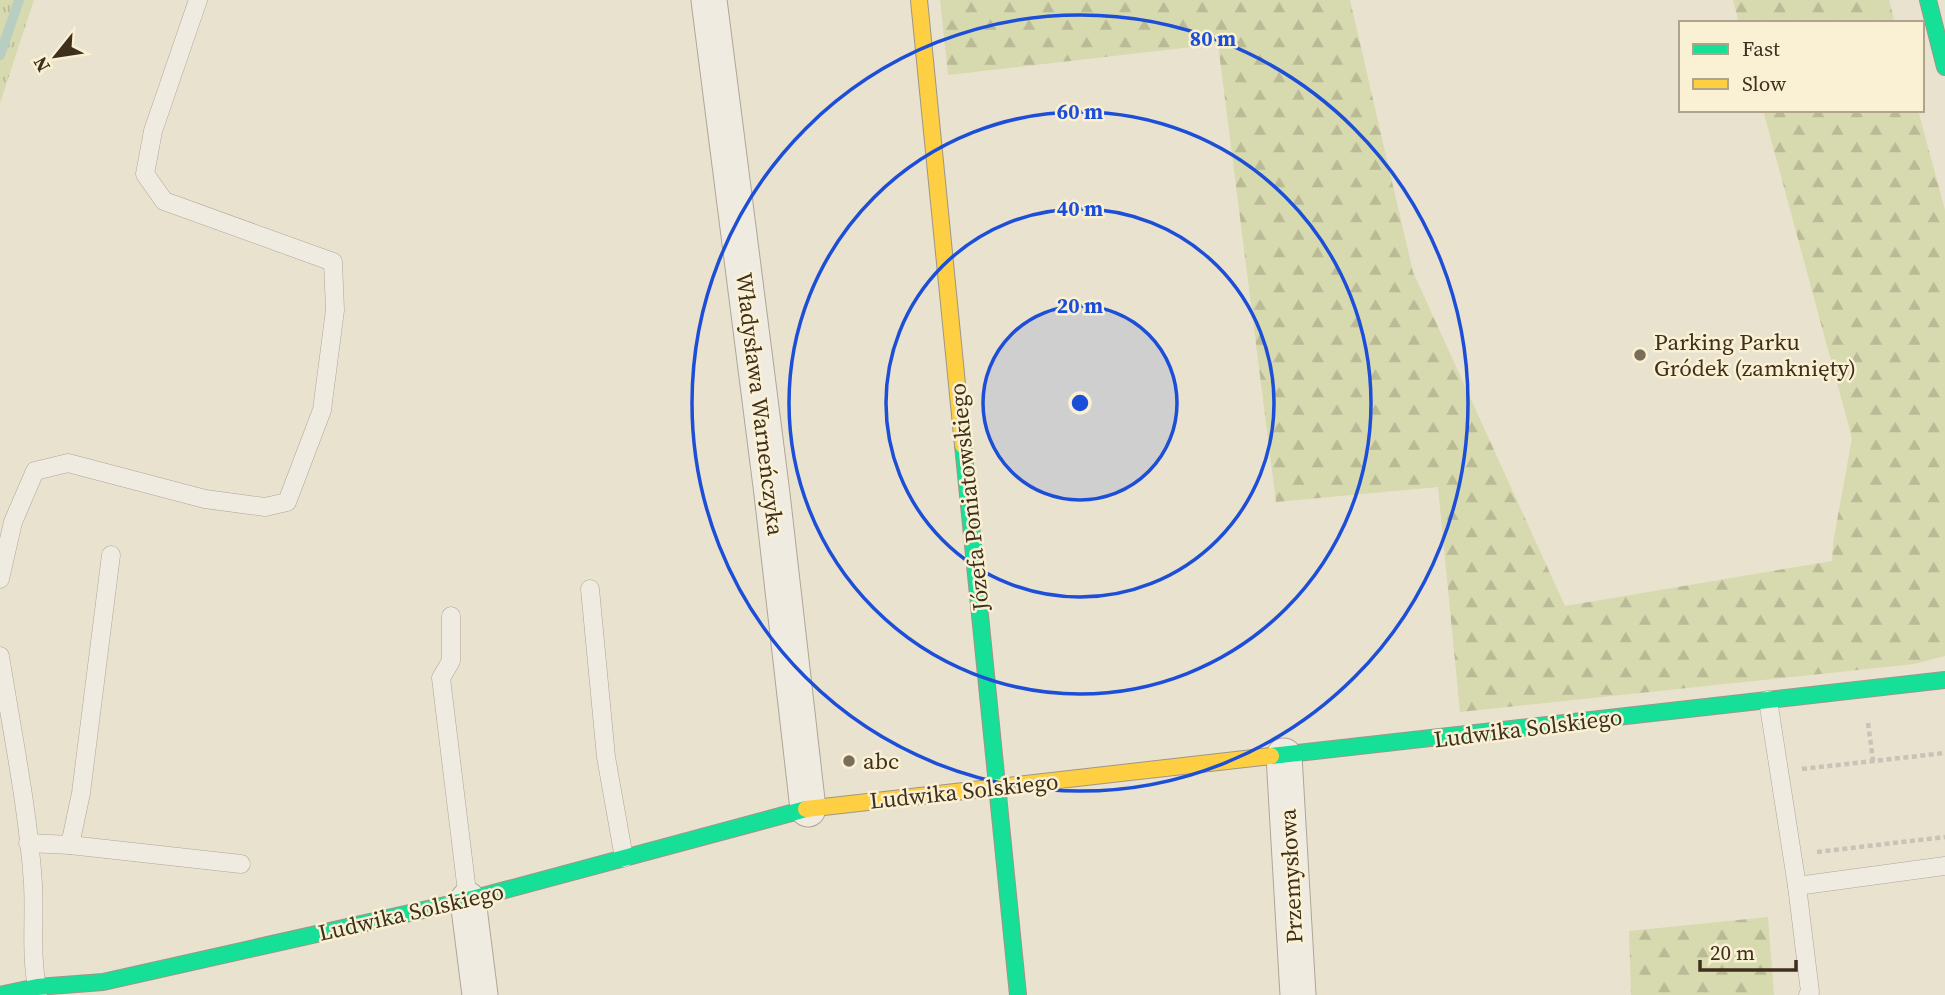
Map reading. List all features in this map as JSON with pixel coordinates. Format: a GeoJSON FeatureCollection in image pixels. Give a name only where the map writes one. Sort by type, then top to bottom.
{"type":"FeatureCollection","features":[{"type":"Feature","properties":{"kind":"street","name":"Władysława Warneńczyka"},"geometry":{"type":"LineString","coordinates":[[709,0],[772,494],[808,809]]}},
{"type":"Feature","properties":{"kind":"street","name":"Józefa Poniatowskiego"},"geometry":{"type":"LineString","coordinates":[[919,0],[1017,995]]}},
{"type":"Feature","properties":{"kind":"street"},"geometry":{"type":"LineString","coordinates":[[1928,0],[1945,67]]}},
{"type":"Feature","properties":{"kind":"street","name":"Ludwika Solskiego"},"geometry":{"type":"LineString","coordinates":[[0,995],[103,982],[468,900],[808,809],[1945,680]]}},
{"type":"Feature","properties":{"kind":"street","name":"Przemysłowa"},"geometry":{"type":"LineString","coordinates":[[1284,756],[1298,995]]}},
{"type":"Feature","properties":{"kind":"street"},"geometry":{"type":"LineString","coordinates":[[468,900],[480,995]]}},
{"type":"Feature","properties":{"kind":"lane"},"geometry":{"type":"LineString","coordinates":[[0,579],[13,522],[35,471],[68,463],[205,499],[265,508],[288,502],[322,410],[335,310],[333,262],[164,201],[145,174],[153,131],[198,0]]}},
{"type":"Feature","properties":{"kind":"lane"},"geometry":{"type":"LineString","coordinates":[[70,845],[81,793],[111,555]]}},
{"type":"Feature","properties":{"kind":"lane"},"geometry":{"type":"LineString","coordinates":[[590,589],[606,757],[624,858]]}},
{"type":"Feature","properties":{"kind":"lane"},"geometry":{"type":"LineString","coordinates":[[451,616],[451,661],[441,678],[468,900]]}},
{"type":"Feature","properties":{"kind":"lane"},"geometry":{"type":"LineString","coordinates":[[0,656],[26,812],[33,886],[32,942],[38,991]]}},
{"type":"Feature","properties":{"kind":"lane"},"geometry":{"type":"LineString","coordinates":[[1768,700],[1797,886],[1810,992],[1808,995]]}},
{"type":"Feature","properties":{"kind":"lane"},"geometry":{"type":"LineString","coordinates":[[28,844],[70,845],[241,864]]}},
{"type":"Feature","properties":{"kind":"lane"},"geometry":{"type":"LineString","coordinates":[[1797,886],[1945,866]]}},
{"type":"Feature","properties":{"kind":"path"},"geometry":{"type":"LineString","coordinates":[[1867,713],[1873,761]]}},
{"type":"Feature","properties":{"kind":"path"},"geometry":{"type":"LineString","coordinates":[[1794,771],[1945,752]]}},
{"type":"Feature","properties":{"kind":"path"},"geometry":{"type":"LineString","coordinates":[[1806,853],[1945,837]]}},
{"type":"Feature","properties":{"kind":"green space"},"geometry":{"type":"Polygon","coordinates":[[[0,0],[34,0],[0,103],[0,0]]]}},
{"type":"Feature","properties":{"kind":"green space"},"geometry":{"type":"Polygon","coordinates":[[[940,0],[1350,0],[1413,272],[1565,606],[1832,561],[1852,438],[1764,112],[1919,112],[1945,210],[1945,656],[1914,664],[1460,712],[1438,487],[1276,502],[1218,44],[948,75],[940,0]]]}},
{"type":"Feature","properties":{"kind":"green space"},"geometry":{"type":"Polygon","coordinates":[[[1733,0],[1889,0],[1894,21],[1738,21],[1733,0]]]}},
{"type":"Feature","properties":{"kind":"green space"},"geometry":{"type":"Polygon","coordinates":[[[1768,917],[1774,995],[1631,995],[1629,931],[1768,917]]]}},
{"type":"Feature","properties":{"kind":"waterway"},"geometry":{"type":"LineString","coordinates":[[0,55],[19,0]]}},
{"type":"Feature","properties":{"kind":"traffic: fast"},"geometry":{"type":"LineString","coordinates":[[1928,0],[1945,67]]}},
{"type":"Feature","properties":{"kind":"traffic: fast"},"geometry":{"type":"LineString","coordinates":[[963,445],[1018,995]]}},
{"type":"Feature","properties":{"kind":"traffic: fast"},"geometry":{"type":"LineString","coordinates":[[1271,756],[1945,680]]}},
{"type":"Feature","properties":{"kind":"traffic: fast"},"geometry":{"type":"LineString","coordinates":[[0,995],[37,987],[103,982],[468,900],[806,809]]}},
{"type":"Feature","properties":{"kind":"traffic: slow"},"geometry":{"type":"LineString","coordinates":[[919,0],[963,445]]}},
{"type":"Feature","properties":{"kind":"traffic: slow"},"geometry":{"type":"LineString","coordinates":[[806,809],[1271,756]]}},
{"type":"Feature","properties":{"kind":"place","name":"Parking Parku Gródek (zamknięty)"},"geometry":{"type":"Point","coordinates":[1640,355]}},
{"type":"Feature","properties":{"kind":"place","name":"abc"},"geometry":{"type":"Point","coordinates":[849,761]}}]}
